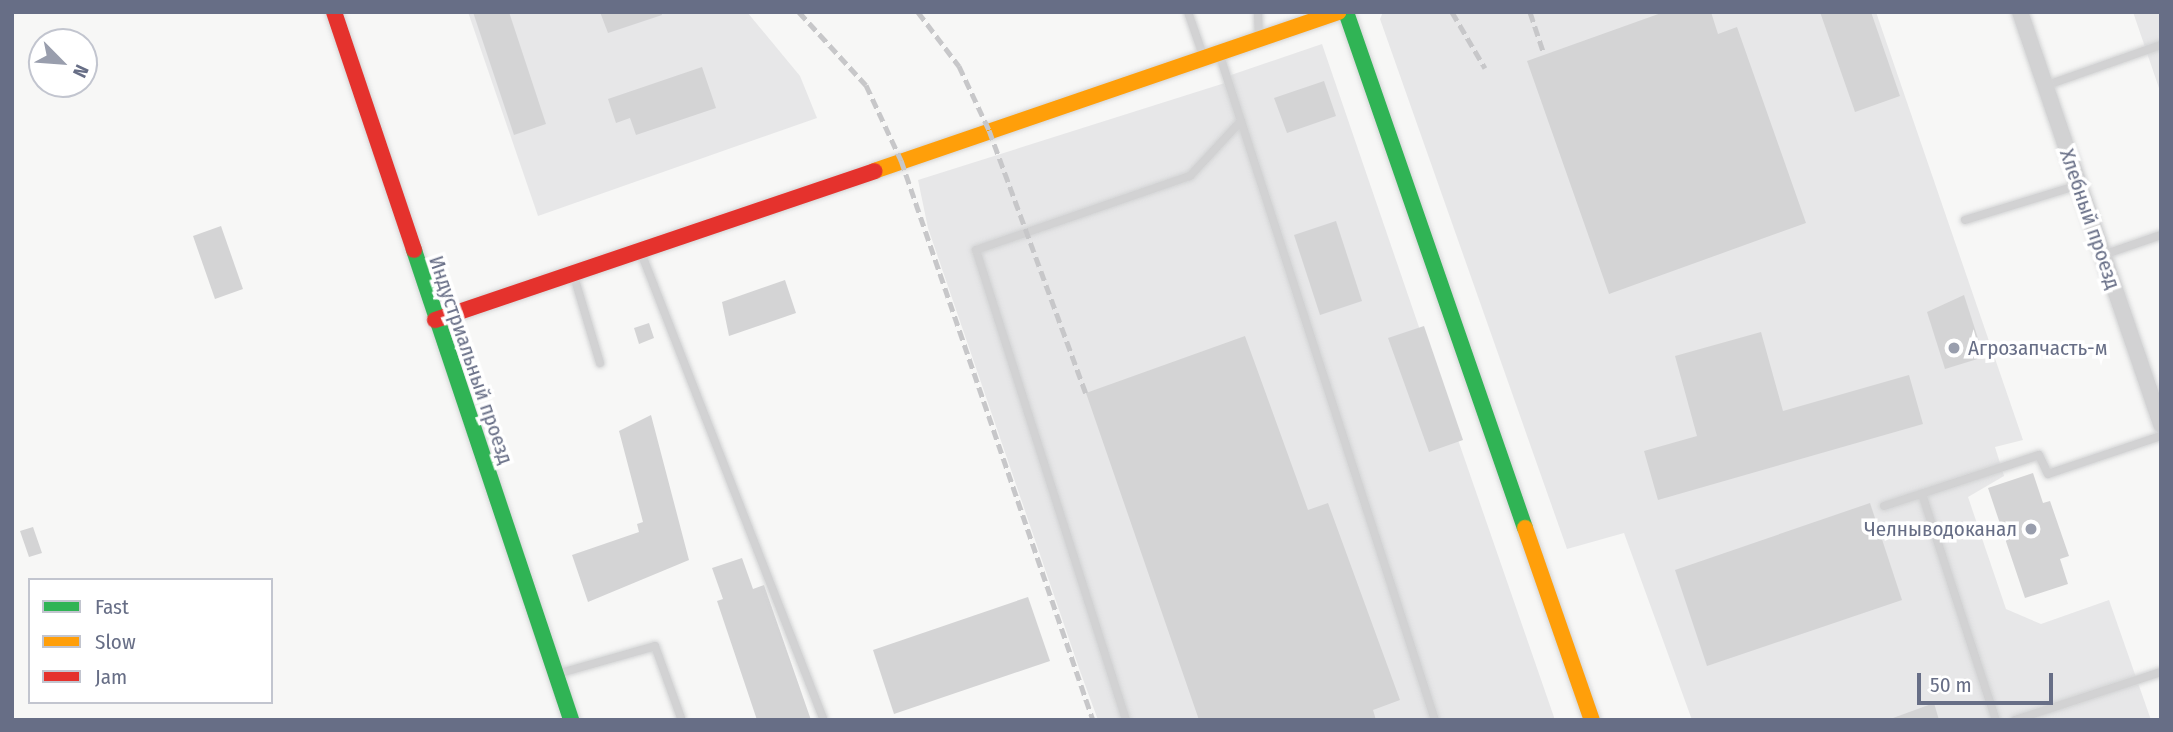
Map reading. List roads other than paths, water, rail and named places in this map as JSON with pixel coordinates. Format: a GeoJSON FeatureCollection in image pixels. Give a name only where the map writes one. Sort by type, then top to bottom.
{"type":"FeatureCollection","features":[{"type":"Feature","properties":{"kind":"street","name":"Индустриальный проезд"},"geometry":{"type":"LineString","coordinates":[[334,12],[435,320],[572,720]]}},
{"type":"Feature","properties":{"kind":"street"},"geometry":{"type":"LineString","coordinates":[[435,320],[1339,12]]}},
{"type":"Feature","properties":{"kind":"street"},"geometry":{"type":"LineString","coordinates":[[1346,12],[1592,720]]}},
{"type":"Feature","properties":{"kind":"street","name":"Хлебный проезд"},"geometry":{"type":"LineString","coordinates":[[2020,12],[2161,425]]}},
{"type":"Feature","properties":{"kind":"lane"},"geometry":{"type":"LineString","coordinates":[[1188,12],[1212,55],[1241,121],[1435,720]]}},
{"type":"Feature","properties":{"kind":"lane"},"geometry":{"type":"LineString","coordinates":[[1258,12],[1259,39]]}},
{"type":"Feature","properties":{"kind":"lane"},"geometry":{"type":"LineString","coordinates":[[2045,86],[2161,45]]}},
{"type":"Feature","properties":{"kind":"lane"},"geometry":{"type":"LineString","coordinates":[[1126,720],[976,250],[1190,176],[1241,121]]}},
{"type":"Feature","properties":{"kind":"lane"},"geometry":{"type":"LineString","coordinates":[[1965,220],[2079,185]]}},
{"type":"Feature","properties":{"kind":"lane"},"geometry":{"type":"LineString","coordinates":[[2103,255],[2161,235]]}},
{"type":"Feature","properties":{"kind":"lane"},"geometry":{"type":"LineString","coordinates":[[640,250],[823,719]]}},
{"type":"Feature","properties":{"kind":"lane"},"geometry":{"type":"LineString","coordinates":[[573,273],[600,363]]}},
{"type":"Feature","properties":{"kind":"lane"},"geometry":{"type":"LineString","coordinates":[[1884,506],[2039,455],[2048,474],[2161,436]]}},
{"type":"Feature","properties":{"kind":"lane"},"geometry":{"type":"LineString","coordinates":[[1922,494],[1996,720]]}},
{"type":"Feature","properties":{"kind":"lane"},"geometry":{"type":"LineString","coordinates":[[556,675],[655,646],[681,718]]}},
{"type":"Feature","properties":{"kind":"lane"},"geometry":{"type":"LineString","coordinates":[[2015,720],[2161,672]]}},
{"type":"Feature","properties":{"kind":"railway"},"geometry":{"type":"LineString","coordinates":[[799,12],[866,85],[901,160],[1093,720]]}},
{"type":"Feature","properties":{"kind":"railway"},"geometry":{"type":"LineString","coordinates":[[918,12],[959,66],[989,130],[1086,393]]}},
{"type":"Feature","properties":{"kind":"railway"},"geometry":{"type":"LineString","coordinates":[[1452,12],[1485,68]]}},
{"type":"Feature","properties":{"kind":"railway"},"geometry":{"type":"LineString","coordinates":[[1530,12],[1544,54]]}},
{"type":"Feature","properties":{"kind":"place","name":"Агрозапчасть-м"},"geometry":{"type":"Point","coordinates":[1954,348]}},
{"type":"Feature","properties":{"kind":"place","name":"Челныводоканал"},"geometry":{"type":"Point","coordinates":[2031,529]}}]}
